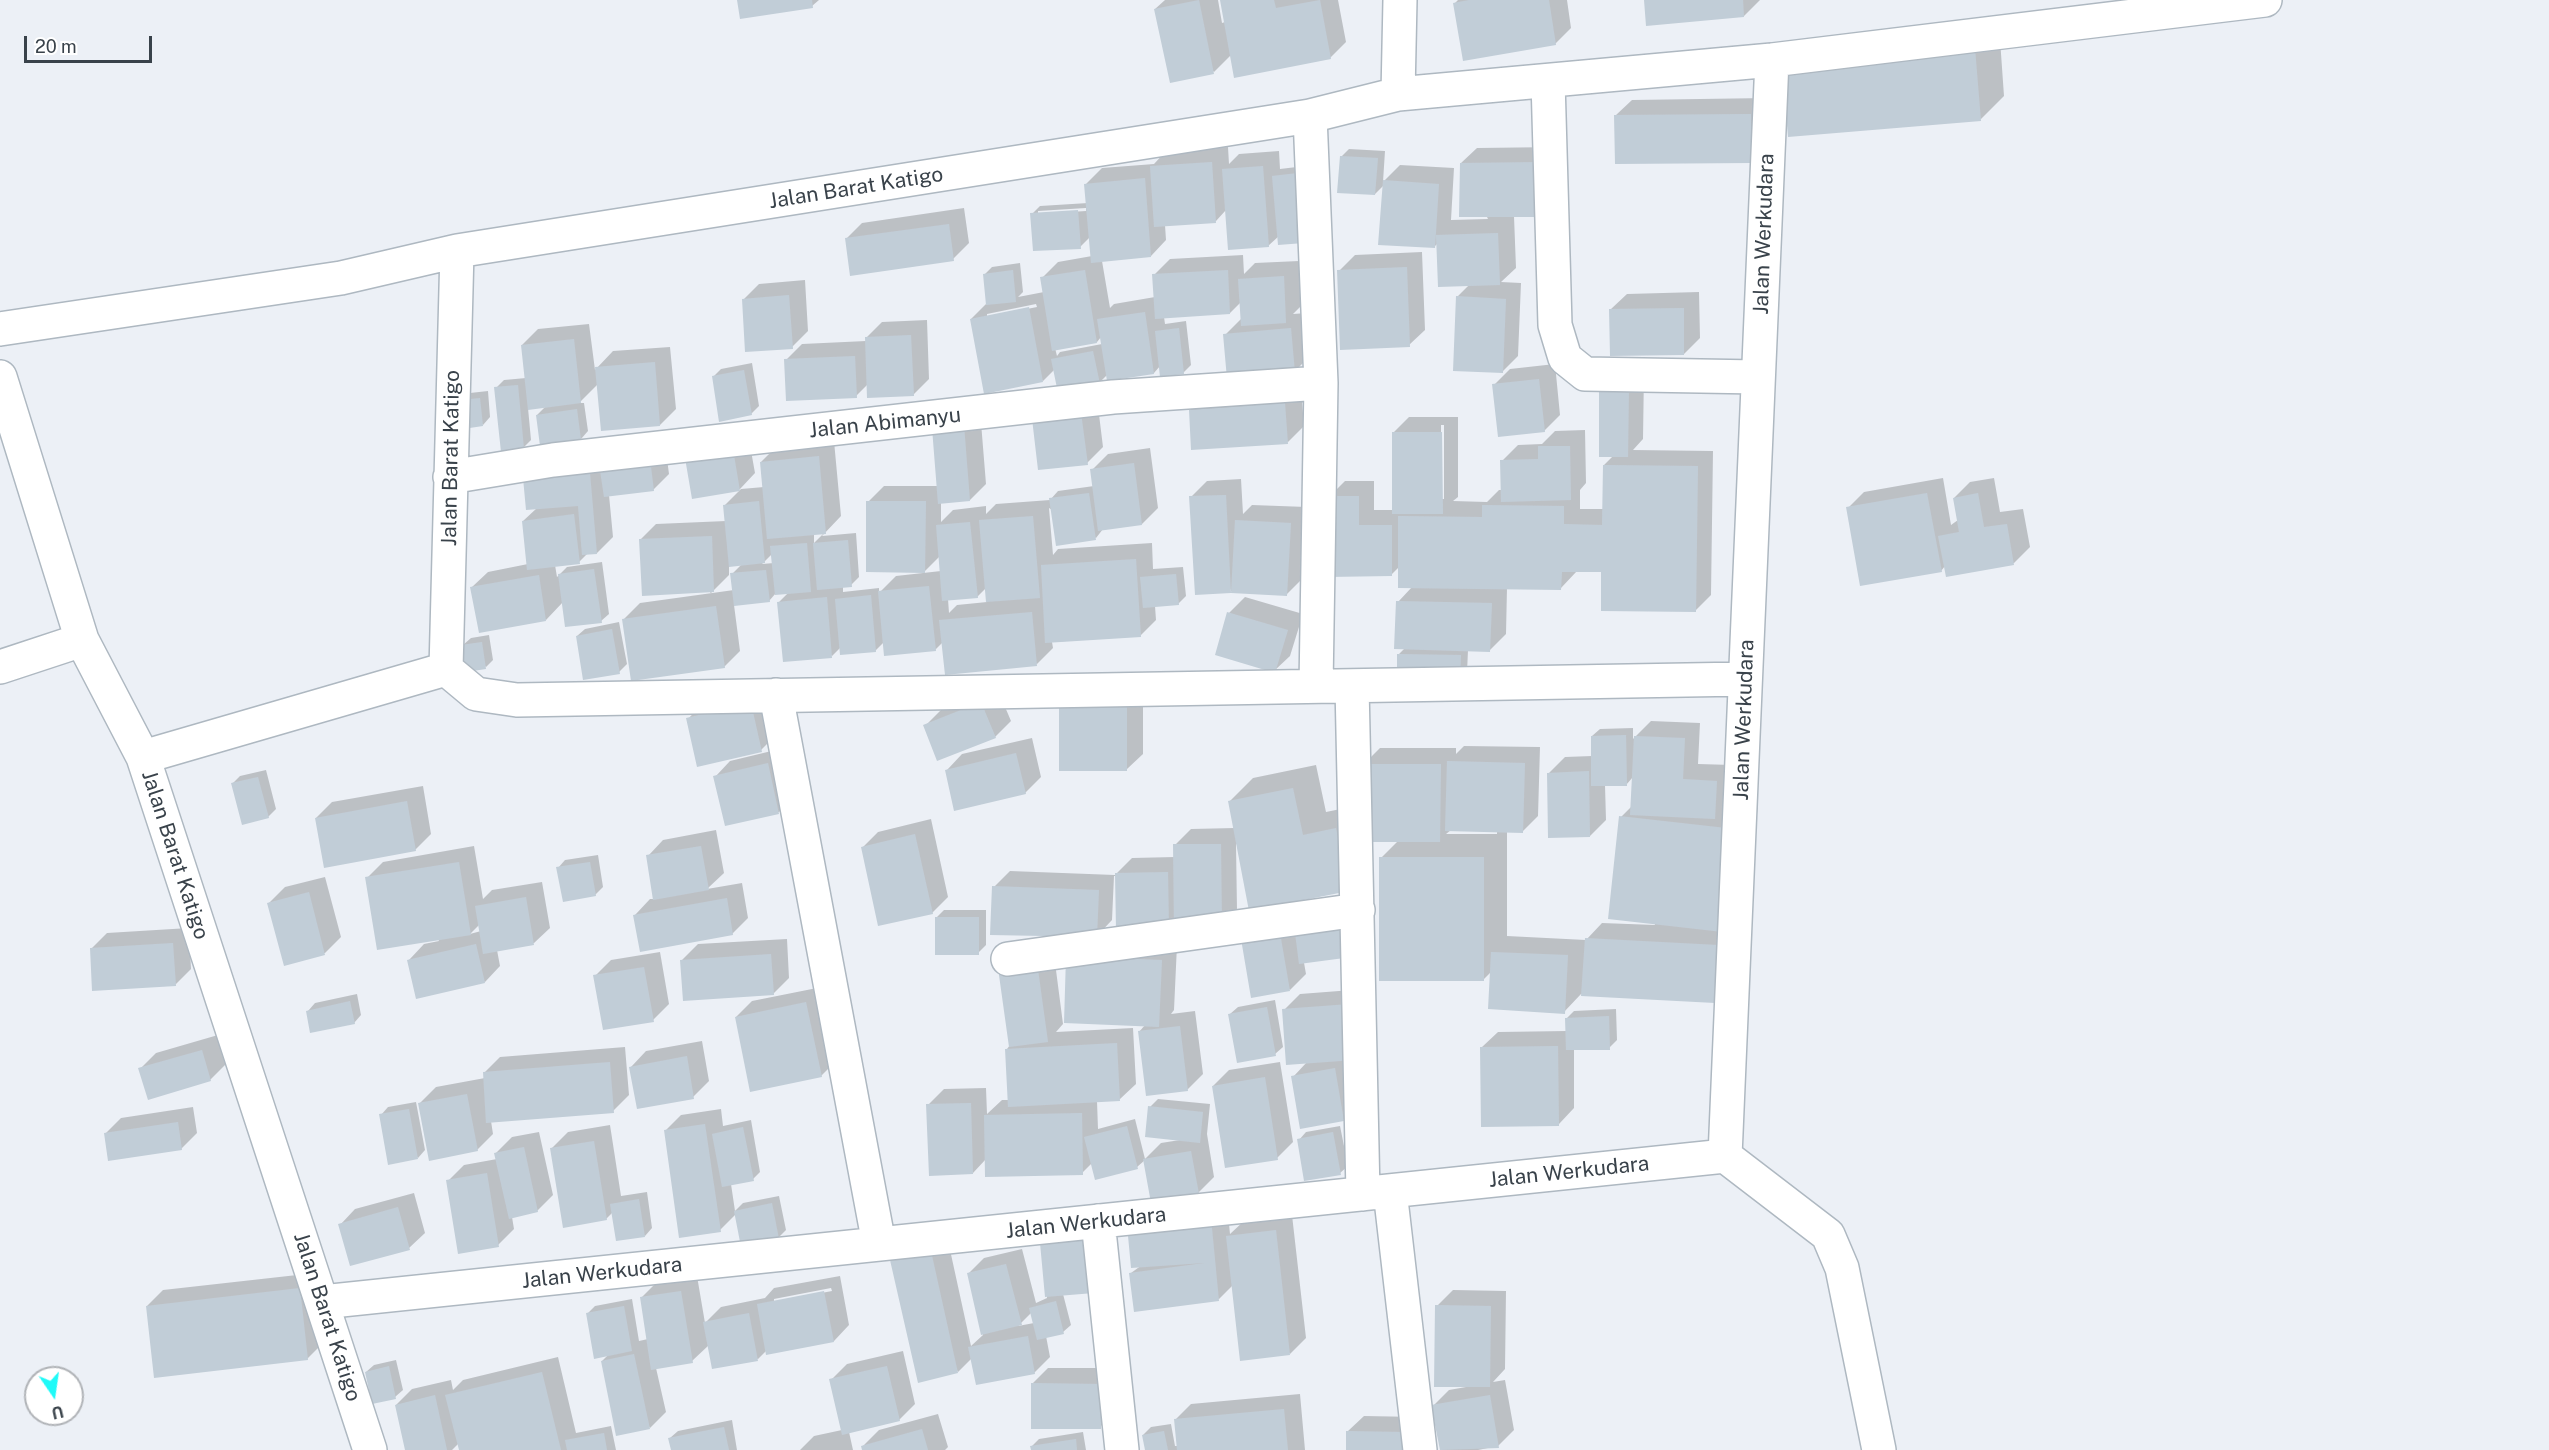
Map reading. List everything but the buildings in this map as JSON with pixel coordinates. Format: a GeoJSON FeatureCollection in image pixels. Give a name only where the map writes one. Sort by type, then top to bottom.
{"type":"FeatureCollection","features":[{"type":"Feature","properties":{"kind":"street"},"geometry":{"type":"LineString","coordinates":[[1398,94],[1400,0]]}},
{"type":"Feature","properties":{"kind":"street","name":"Jalan Barat Katigo"},"geometry":{"type":"LineString","coordinates":[[370,1450],[143,757],[446,669],[456,251],[1310,116],[1398,94],[1772,60],[2265,0]]}},
{"type":"Feature","properties":{"kind":"street","name":"Jalan Werkudara"},"geometry":{"type":"LineString","coordinates":[[322,1302],[1725,1156],[1772,60]]}},
{"type":"Feature","properties":{"kind":"street"},"geometry":{"type":"LineString","coordinates":[[1548,81],[1555,325],[1565,358],[1585,374],[1758,377]]}},
{"type":"Feature","properties":{"kind":"street"},"geometry":{"type":"LineString","coordinates":[[1310,116],[1321,383],[1316,686]]}},
{"type":"Feature","properties":{"kind":"street"},"geometry":{"type":"LineString","coordinates":[[0,329],[340,278],[456,251]]}},
{"type":"Feature","properties":{"kind":"street"},"geometry":{"type":"LineString","coordinates":[[0,377],[82,640],[143,757]]}},
{"type":"Feature","properties":{"kind":"street","name":"Jalan Abimanyu"},"geometry":{"type":"LineString","coordinates":[[450,477],[553,460],[1113,397],[1321,383]]}},
{"type":"Feature","properties":{"kind":"street"},"geometry":{"type":"LineString","coordinates":[[0,668],[82,640]]}},
{"type":"Feature","properties":{"kind":"street"},"geometry":{"type":"LineString","coordinates":[[446,669],[476,694],[517,700],[1745,679]]}},
{"type":"Feature","properties":{"kind":"street"},"geometry":{"type":"LineString","coordinates":[[1352,686],[1358,910],[1377,1193],[1420,1450]]}},
{"type":"Feature","properties":{"kind":"street"},"geometry":{"type":"LineString","coordinates":[[776,696],[879,1244]]}},
{"type":"Feature","properties":{"kind":"street"},"geometry":{"type":"LineString","coordinates":[[1008,959],[1358,910]]}},
{"type":"Feature","properties":{"kind":"street"},"geometry":{"type":"LineString","coordinates":[[1725,1156],[1828,1235],[1842,1268],[1879,1450]]}},
{"type":"Feature","properties":{"kind":"street"},"geometry":{"type":"LineString","coordinates":[[1098,1221],[1122,1450]]}}]}
